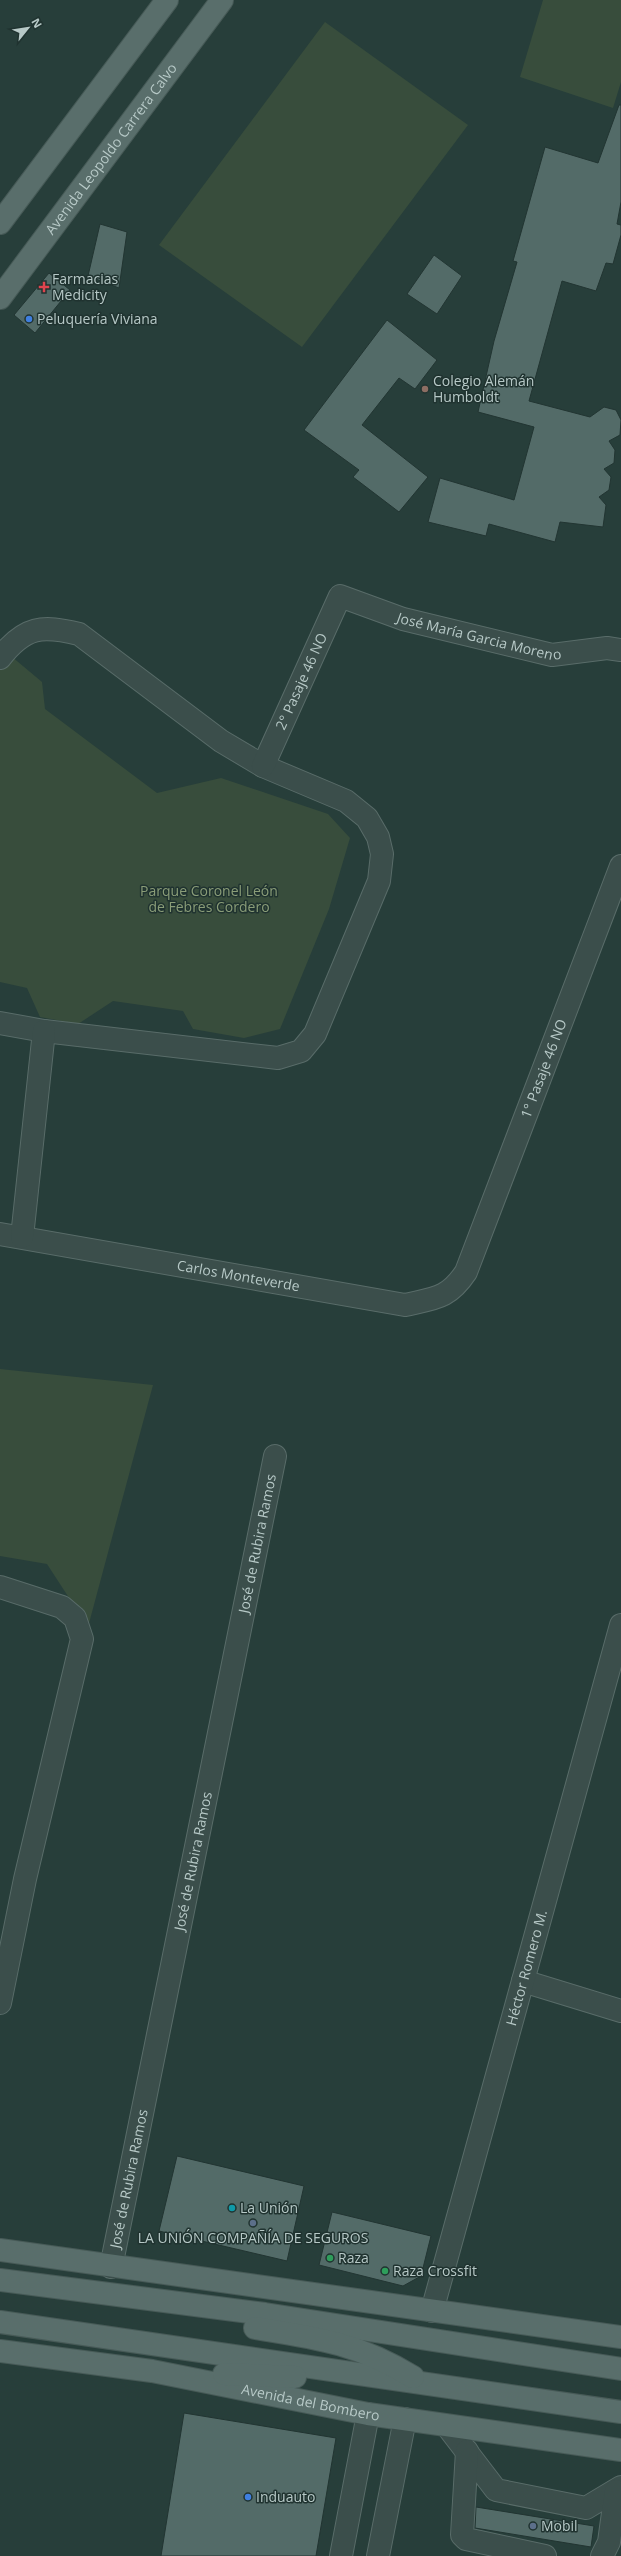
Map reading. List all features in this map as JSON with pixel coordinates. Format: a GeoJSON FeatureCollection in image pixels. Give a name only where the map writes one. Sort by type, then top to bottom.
{"type":"FeatureCollection","features":[{"type":"Feature","properties":{"kind":"main road"},"geometry":{"type":"LineString","coordinates":[[0,224],[167,0]]}},
{"type":"Feature","properties":{"kind":"main road","name":"Avenida Leopoldo Carrera Calvo"},"geometry":{"type":"LineString","coordinates":[[0,298],[222,0]]}},
{"type":"Feature","properties":{"kind":"main road"},"geometry":{"type":"LineString","coordinates":[[0,2250],[111,2267],[621,2337]]}},
{"type":"Feature","properties":{"kind":"main road"},"geometry":{"type":"LineString","coordinates":[[165,2274],[265,2314]]}},
{"type":"Feature","properties":{"kind":"main road"},"geometry":{"type":"LineString","coordinates":[[0,2280],[265,2314],[621,2369]]}},
{"type":"Feature","properties":{"kind":"main road"},"geometry":{"type":"LineString","coordinates":[[0,2295],[227,2324],[324,2339],[348,2345],[386,2361],[421,2382]]}},
{"type":"Feature","properties":{"kind":"main road"},"geometry":{"type":"LineString","coordinates":[[0,2322],[621,2412]]}},
{"type":"Feature","properties":{"kind":"main road","name":"Avenida del Bombero"},"geometry":{"type":"LineString","coordinates":[[0,2351],[152,2371],[368,2414],[621,2450]]}},
{"type":"Feature","properties":{"kind":"main road"},"geometry":{"type":"LineString","coordinates":[[152,2371],[421,2382]]}},
{"type":"Feature","properties":{"kind":"street","name":"José María Garcia Moreno"},"geometry":{"type":"LineString","coordinates":[[340,596],[403,619],[552,655],[607,648],[621,650]]}},
{"type":"Feature","properties":{"kind":"street","name":"2° Pasaje 46 NO"},"geometry":{"type":"LineString","coordinates":[[263,766],[340,596]]}},
{"type":"Feature","properties":{"kind":"street"},"geometry":{"type":"LineString","coordinates":[[0,658],[9,646],[29,632],[52,627],[79,634],[221,741],[263,766],[346,801],[367,818],[378,837],[382,854],[379,881],[315,1034],[301,1051],[278,1058],[44,1031],[0,1023]]}},
{"type":"Feature","properties":{"kind":"street","name":"1° Pasaje 46 NO"},"geometry":{"type":"LineString","coordinates":[[466,1272],[621,866]]}},
{"type":"Feature","properties":{"kind":"street"},"geometry":{"type":"LineString","coordinates":[[22,1237],[44,1031]]}},
{"type":"Feature","properties":{"kind":"street","name":"Carlos Monteverde"},"geometry":{"type":"LineString","coordinates":[[0,1234],[405,1305],[436,1298],[455,1288],[466,1272]]}},
{"type":"Feature","properties":{"kind":"street","name":"José de Rubira Ramos"},"geometry":{"type":"LineString","coordinates":[[111,2267],[275,1456]]}},
{"type":"Feature","properties":{"kind":"street"},"geometry":{"type":"LineString","coordinates":[[0,1587],[62,1607],[76,1618],[82,1640],[25,1879],[0,2003]]}},
{"type":"Feature","properties":{"kind":"street","name":"Héctor Romero M."},"geometry":{"type":"LineString","coordinates":[[432,2311],[621,1625]]}},
{"type":"Feature","properties":{"kind":"street"},"geometry":{"type":"LineString","coordinates":[[523,1981],[621,2011]]}},
{"type":"Feature","properties":{"kind":"street"},"geometry":{"type":"LineString","coordinates":[[341,2556],[368,2414]]}},
{"type":"Feature","properties":{"kind":"street"},"geometry":{"type":"LineString","coordinates":[[378,2556],[405,2419]]}},
{"type":"Feature","properties":{"kind":"street"},"geometry":{"type":"LineString","coordinates":[[447,2426],[496,2490],[586,2508],[619,2489]]}},
{"type":"Feature","properties":{"kind":"street"},"geometry":{"type":"LineString","coordinates":[[467,2451],[462,2535],[466,2539],[545,2556]]}},
{"type":"Feature","properties":{"kind":"street"},"geometry":{"type":"LineString","coordinates":[[610,2551],[619,2489]]}},
{"type":"Feature","properties":{"kind":"green space"},"geometry":{"type":"Polygon","coordinates":[[[543,0],[621,0],[621,82],[613,108],[520,77],[543,0]]]}},
{"type":"Feature","properties":{"kind":"green space"},"geometry":{"type":"Polygon","coordinates":[[[325,22],[468,125],[302,347],[159,245],[325,22]]]}},
{"type":"Feature","properties":{"kind":"green space","name":"Parque Coronel León de Febres Cordero"},"geometry":{"type":"Polygon","coordinates":[[[5,651],[42,682],[45,709],[157,793],[221,778],[328,814],[350,838],[329,909],[280,1029],[244,1038],[193,1029],[183,1011],[113,1001],[78,1024],[40,1017],[27,988],[0,982],[0,658],[5,651]]]}},
{"type":"Feature","properties":{"kind":"green space"},"geometry":{"type":"Polygon","coordinates":[[[0,1369],[153,1385],[88,1627],[47,1564],[0,1556],[0,1369]]]}},
{"type":"Feature","properties":{"kind":"building"},"geometry":{"type":"Polygon","coordinates":[[[619,105],[621,105],[621,202],[617,224],[621,225],[621,235],[613,264],[606,263],[596,291],[562,281],[529,401],[590,417],[604,407],[616,410],[621,420],[620,435],[609,441],[615,450],[614,463],[604,469],[611,477],[609,490],[599,497],[606,505],[603,527],[560,522],[555,542],[489,524],[486,536],[428,522],[440,478],[514,500],[534,427],[478,412],[494,341],[517,262],[513,261],[545,147],[598,163],[619,105]]]}},
{"type":"Feature","properties":{"kind":"building"},"geometry":{"type":"Polygon","coordinates":[[[100,224],[127,232],[119,288],[88,276],[100,224]]]}},
{"type":"Feature","properties":{"kind":"building"},"geometry":{"type":"Polygon","coordinates":[[[434,255],[462,276],[437,314],[407,294],[434,255]]]}},
{"type":"Feature","properties":{"kind":"building"},"geometry":{"type":"Polygon","coordinates":[[[49,273],[70,290],[35,333],[14,315],[49,273]]]}},
{"type":"Feature","properties":{"kind":"building"},"geometry":{"type":"Polygon","coordinates":[[[387,320],[437,360],[415,389],[399,378],[362,425],[428,477],[399,512],[353,477],[359,470],[304,430],[387,320]]]}},
{"type":"Feature","properties":{"kind":"building","name":"La Unión"},"geometry":{"type":"Polygon","coordinates":[[[177,2156],[304,2186],[287,2261],[159,2231],[177,2156]]]}},
{"type":"Feature","properties":{"kind":"building"},"geometry":{"type":"Polygon","coordinates":[[[332,2212],[431,2236],[421,2276],[403,2286],[319,2265],[332,2212]]]}},
{"type":"Feature","properties":{"kind":"building","name":"Induauto"},"geometry":{"type":"Polygon","coordinates":[[[184,2413],[336,2438],[316,2556],[161,2556],[184,2413]]]}},
{"type":"Feature","properties":{"kind":"building","name":"Mobil"},"geometry":{"type":"Polygon","coordinates":[[[476,2507],[594,2526],[591,2547],[475,2528],[476,2507]]]}},
{"type":"Feature","properties":{"kind":"place","name":"Farmacias Medicity"},"geometry":{"type":"Point","coordinates":[44,287]}},
{"type":"Feature","properties":{"kind":"place","name":"Peluquería Viviana"},"geometry":{"type":"Point","coordinates":[29,319]}},
{"type":"Feature","properties":{"kind":"place","name":"Colegio Alemán Humboldt"},"geometry":{"type":"Point","coordinates":[425,389]}},
{"type":"Feature","properties":{"kind":"place","name":"La Unión"},"geometry":{"type":"Point","coordinates":[232,2208]}},
{"type":"Feature","properties":{"kind":"place","name":"LA UNIÓN COMPAÑÍA DE SEGUROS"},"geometry":{"type":"Point","coordinates":[253,2223]}},
{"type":"Feature","properties":{"kind":"place","name":"Raza"},"geometry":{"type":"Point","coordinates":[330,2258]}},
{"type":"Feature","properties":{"kind":"place","name":"Raza Crossfit"},"geometry":{"type":"Point","coordinates":[385,2271]}},
{"type":"Feature","properties":{"kind":"place","name":"Induauto"},"geometry":{"type":"Point","coordinates":[248,2497]}},
{"type":"Feature","properties":{"kind":"place","name":"Mobil"},"geometry":{"type":"Point","coordinates":[533,2526]}}]}
